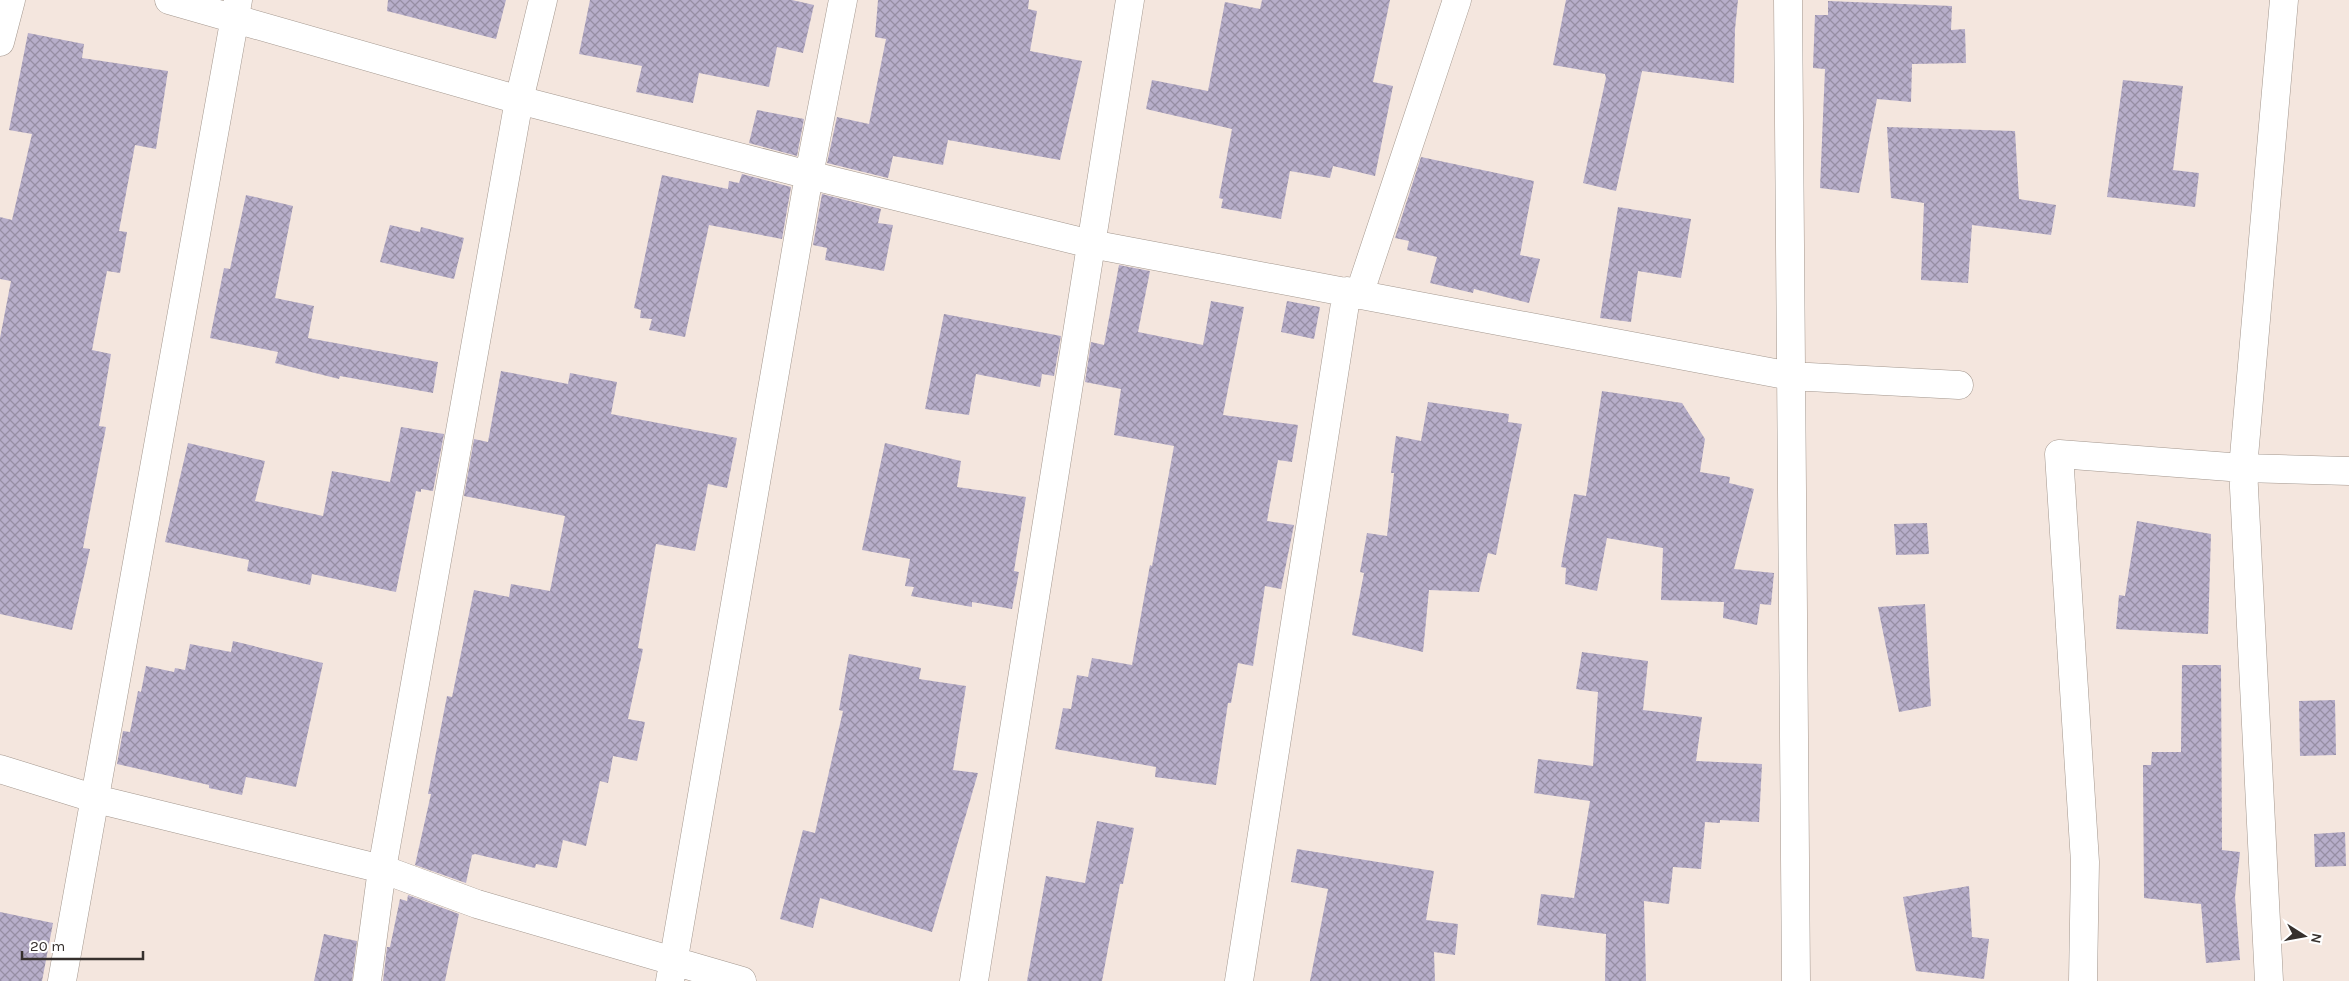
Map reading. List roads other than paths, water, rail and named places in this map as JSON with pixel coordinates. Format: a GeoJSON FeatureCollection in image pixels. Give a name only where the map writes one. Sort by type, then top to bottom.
{"type":"FeatureCollection","features":[{"type":"Feature","properties":{"kind":"street"},"geometry":{"type":"LineString","coordinates":[[0,42],[11,0]]}},
{"type":"Feature","properties":{"kind":"street"},"geometry":{"type":"LineString","coordinates":[[169,0],[236,10],[519,100],[810,175],[1091,244],[1790,376],[1959,385]]}},
{"type":"Feature","properties":{"kind":"street"},"geometry":{"type":"LineString","coordinates":[[367,981],[382,869],[519,100],[543,0]]}},
{"type":"Feature","properties":{"kind":"street"},"geometry":{"type":"LineString","coordinates":[[672,971],[810,175],[843,0]]}},
{"type":"Feature","properties":{"kind":"street"},"geometry":{"type":"LineString","coordinates":[[974,981],[1130,0]]}},
{"type":"Feature","properties":{"kind":"street"},"geometry":{"type":"LineString","coordinates":[[1239,981],[1353,293],[1457,0]]}},
{"type":"Feature","properties":{"kind":"street"},"geometry":{"type":"LineString","coordinates":[[1788,0],[1796,981]]}},
{"type":"Feature","properties":{"kind":"street"},"geometry":{"type":"LineString","coordinates":[[2269,981],[2243,468],[2284,0]]}},
{"type":"Feature","properties":{"kind":"street"},"geometry":{"type":"LineString","coordinates":[[62,981],[236,10]]}},
{"type":"Feature","properties":{"kind":"street"},"geometry":{"type":"LineString","coordinates":[[2083,981],[2085,862],[2060,454],[2243,468],[2349,471]]}},
{"type":"Feature","properties":{"kind":"street"},"geometry":{"type":"LineString","coordinates":[[0,769],[96,799],[382,869],[672,971],[742,981]]}}]}
